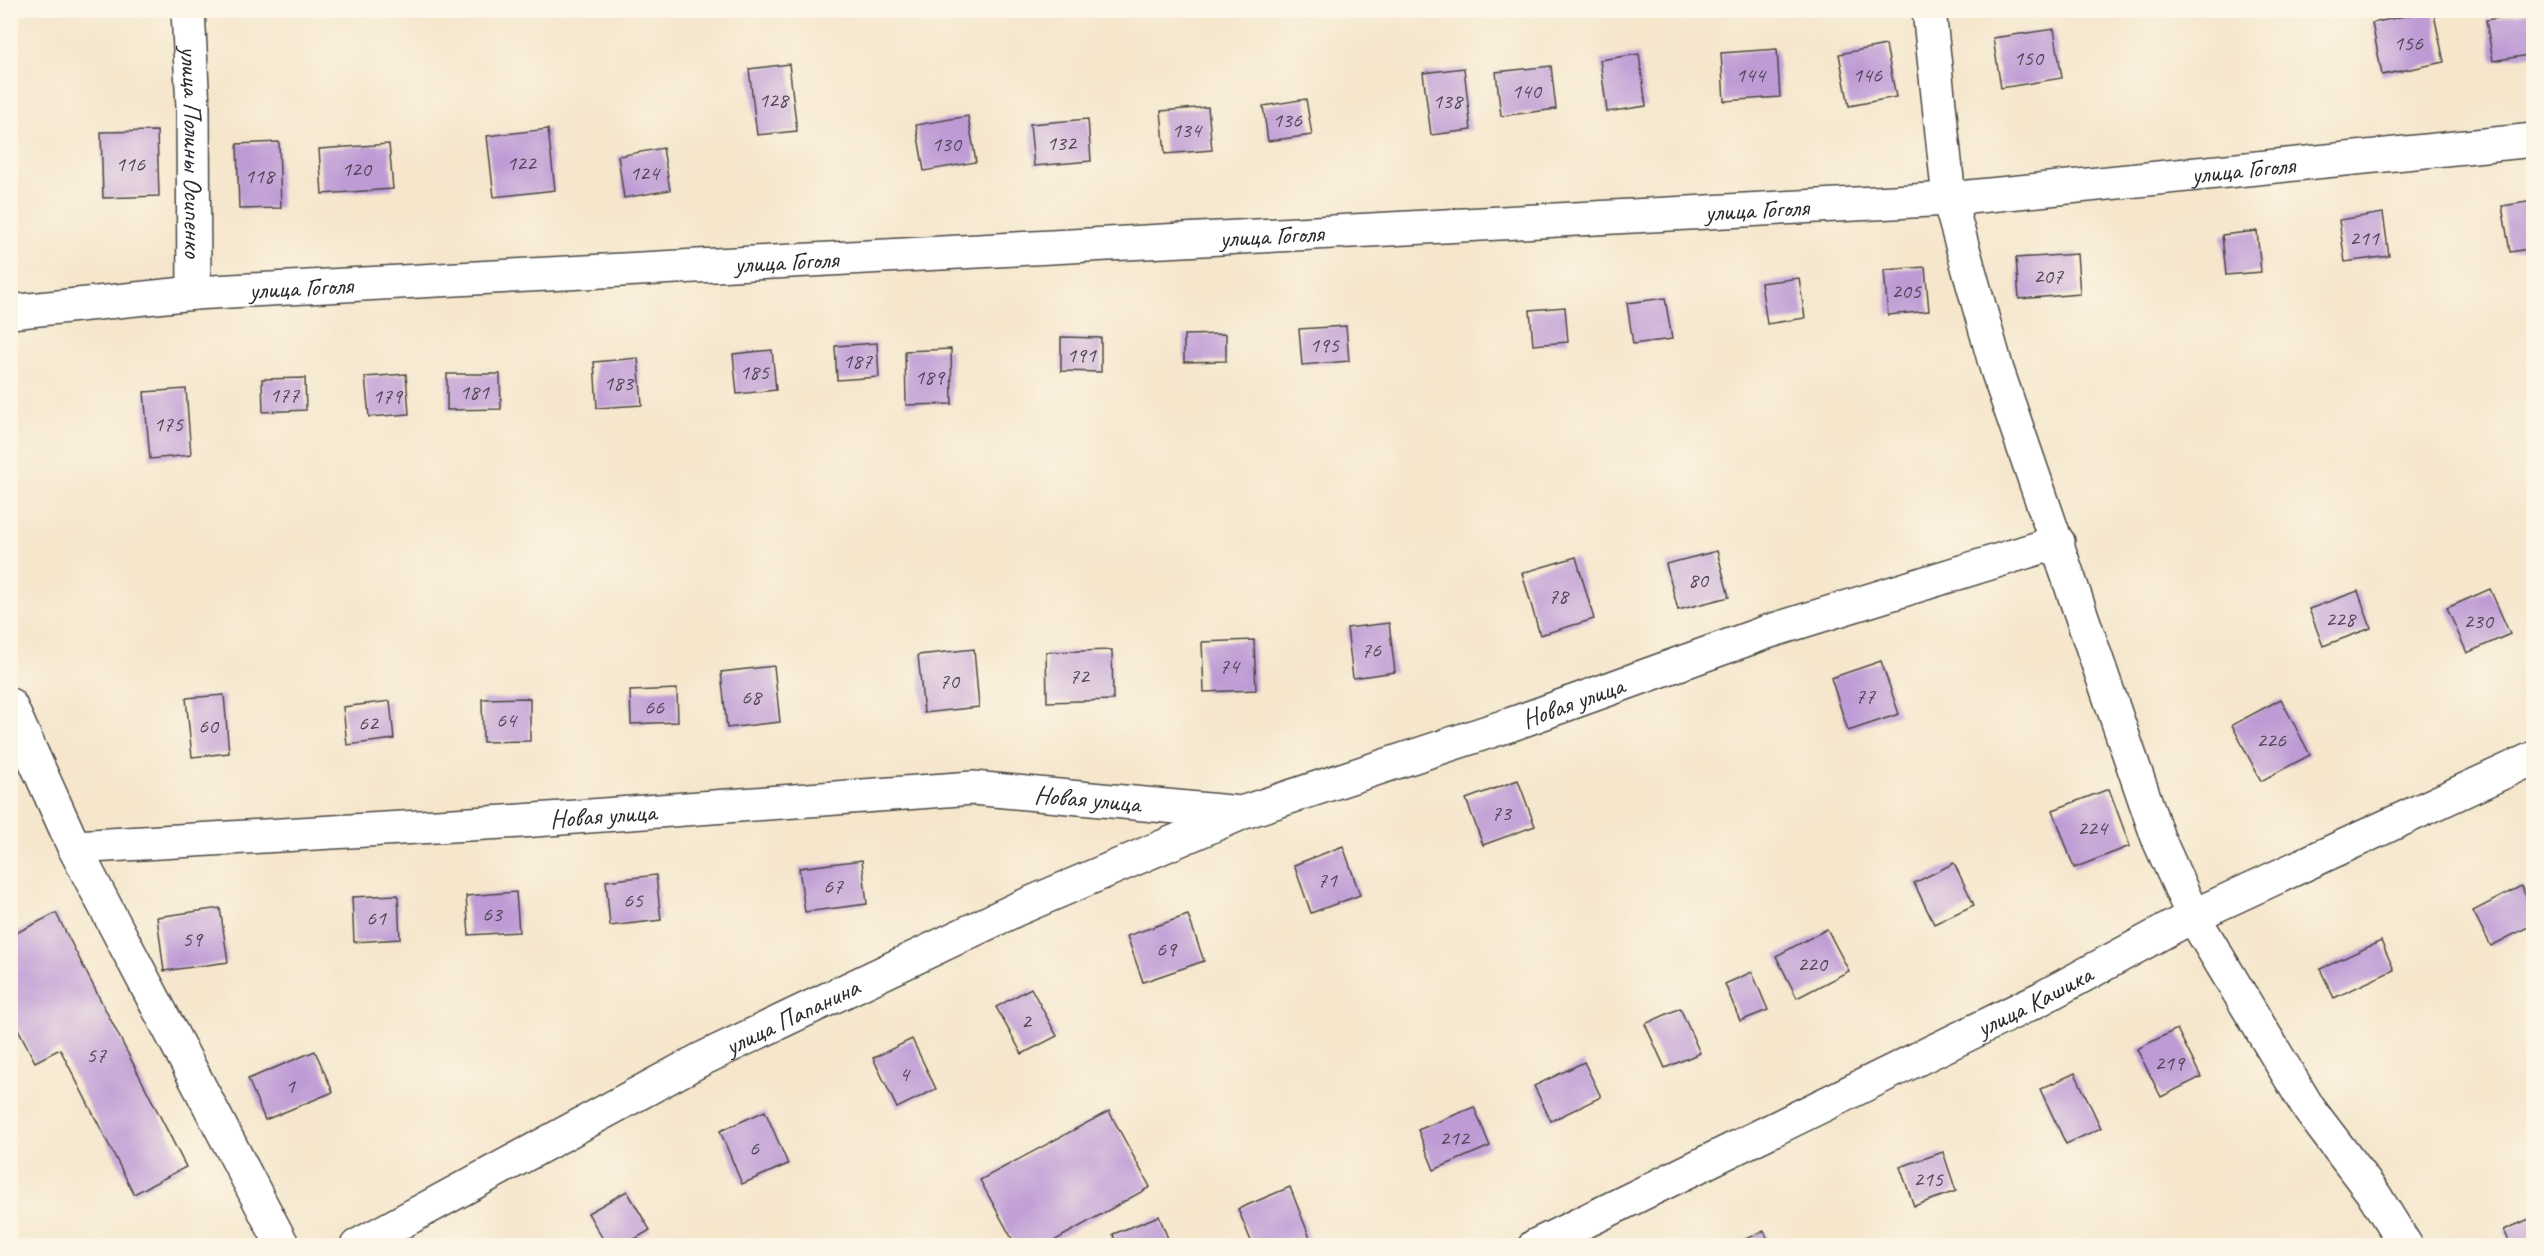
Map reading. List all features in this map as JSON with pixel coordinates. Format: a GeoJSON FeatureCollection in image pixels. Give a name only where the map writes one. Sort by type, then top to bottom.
{"type":"FeatureCollection","features":[{"type":"Feature","properties":{"kind":"main road","name":"улица Полины Осипенко"},"geometry":{"type":"LineString","coordinates":[[188,10],[194,107],[194,293]]}},
{"type":"Feature","properties":{"kind":"main road"},"geometry":{"type":"LineString","coordinates":[[1929,10],[1949,199],[1996,370],[2058,542],[2158,838],[2193,916],[2309,1109],[2375,1196],[2406,1245]]}},
{"type":"Feature","properties":{"kind":"main road","name":"улица Гоголя"},"geometry":{"type":"LineString","coordinates":[[10,312],[194,293],[1949,199],[2534,140]]}},
{"type":"Feature","properties":{"kind":"main road","name":"Новая улица"},"geometry":{"type":"LineString","coordinates":[[74,847],[521,821],[973,788],[1241,813],[1512,724],[1767,632],[2058,542]]}},
{"type":"Feature","properties":{"kind":"main road"},"geometry":{"type":"LineString","coordinates":[[10,705],[74,847],[283,1245]]}},
{"type":"Feature","properties":{"kind":"main road","name":"улица Кашика"},"geometry":{"type":"LineString","coordinates":[[1535,1245],[2040,999],[2193,916],[2534,758]]}},
{"type":"Feature","properties":{"kind":"main road","name":"улица Папанина"},"geometry":{"type":"LineString","coordinates":[[357,1245],[700,1060],[1017,909],[1241,813]]}},
{"type":"Feature","properties":{"kind":"building"},"geometry":{"type":"Polygon","coordinates":[[[2433,10],[2444,62],[2382,75],[2372,23],[2433,10]]]}},
{"type":"Feature","properties":{"kind":"building"},"geometry":{"type":"Polygon","coordinates":[[[2532,12],[2534,54],[2493,61],[2486,20],[2532,12]]]}},
{"type":"Feature","properties":{"kind":"building"},"geometry":{"type":"Polygon","coordinates":[[[2054,29],[2062,78],[2001,88],[1993,38],[2054,29]]]}},
{"type":"Feature","properties":{"kind":"building"},"geometry":{"type":"Polygon","coordinates":[[[1886,45],[1896,97],[1849,106],[1839,54],[1886,45]]]}},
{"type":"Feature","properties":{"kind":"building"},"geometry":{"type":"Polygon","coordinates":[[[1777,49],[1780,97],[1724,101],[1721,53],[1777,49]]]}},
{"type":"Feature","properties":{"kind":"building"},"geometry":{"type":"Polygon","coordinates":[[[1639,54],[1646,106],[1607,112],[1600,60],[1639,54]]]}},
{"type":"Feature","properties":{"kind":"building"},"geometry":{"type":"Polygon","coordinates":[[[789,64],[797,131],[757,135],[749,69],[789,64]]]}},
{"type":"Feature","properties":{"kind":"building"},"geometry":{"type":"Polygon","coordinates":[[[1551,66],[1556,109],[1501,116],[1496,72],[1551,66]]]}},
{"type":"Feature","properties":{"kind":"building"},"geometry":{"type":"Polygon","coordinates":[[[1464,68],[1471,130],[1431,135],[1423,73],[1464,68]]]}},
{"type":"Feature","properties":{"kind":"building"},"geometry":{"type":"Polygon","coordinates":[[[1306,99],[1312,135],[1268,141],[1263,106],[1306,99]]]}},
{"type":"Feature","properties":{"kind":"building"},"geometry":{"type":"Polygon","coordinates":[[[1208,107],[1212,150],[1165,154],[1161,111],[1208,107]]]}},
{"type":"Feature","properties":{"kind":"building"},"geometry":{"type":"Polygon","coordinates":[[[968,116],[976,162],[924,171],[916,125],[968,116]]]}},
{"type":"Feature","properties":{"kind":"building"},"geometry":{"type":"Polygon","coordinates":[[[1088,119],[1091,161],[1034,166],[1030,124],[1088,119]]]}},
{"type":"Feature","properties":{"kind":"building"},"geometry":{"type":"Polygon","coordinates":[[[548,129],[555,190],[494,197],[487,136],[548,129]]]}},
{"type":"Feature","properties":{"kind":"building"},"geometry":{"type":"Polygon","coordinates":[[[157,131],[159,196],[103,198],[101,132],[157,131]]]}},
{"type":"Feature","properties":{"kind":"building"},"geometry":{"type":"Polygon","coordinates":[[[279,142],[281,208],[239,209],[237,144],[279,142]]]}},
{"type":"Feature","properties":{"kind":"building"},"geometry":{"type":"Polygon","coordinates":[[[389,144],[393,189],[322,194],[319,149],[389,144]]]}},
{"type":"Feature","properties":{"kind":"building"},"geometry":{"type":"Polygon","coordinates":[[[663,148],[670,190],[624,198],[618,156],[663,148]]]}},
{"type":"Feature","properties":{"kind":"building"},"geometry":{"type":"Polygon","coordinates":[[[2534,201],[2534,248],[2510,252],[2502,206],[2534,201]]]}},
{"type":"Feature","properties":{"kind":"building"},"geometry":{"type":"Polygon","coordinates":[[[2383,213],[2389,256],[2345,262],[2339,220],[2383,213]]]}},
{"type":"Feature","properties":{"kind":"building"},"geometry":{"type":"Polygon","coordinates":[[[2257,231],[2261,272],[2226,275],[2222,235],[2257,231]]]}},
{"type":"Feature","properties":{"kind":"building"},"geometry":{"type":"Polygon","coordinates":[[[2077,254],[2080,294],[2019,299],[2016,258],[2077,254]]]}},
{"type":"Feature","properties":{"kind":"building"},"geometry":{"type":"Polygon","coordinates":[[[1925,267],[1929,311],[1888,315],[1884,270],[1925,267]]]}},
{"type":"Feature","properties":{"kind":"building"},"geometry":{"type":"Polygon","coordinates":[[[1799,278],[1805,318],[1767,324],[1761,283],[1799,278]]]}},
{"type":"Feature","properties":{"kind":"building"},"geometry":{"type":"Polygon","coordinates":[[[1665,298],[1672,339],[1633,344],[1627,303],[1665,298]]]}},
{"type":"Feature","properties":{"kind":"building"},"geometry":{"type":"Polygon","coordinates":[[[1565,307],[1568,342],[1533,345],[1530,310],[1565,307]]]}},
{"type":"Feature","properties":{"kind":"building"},"geometry":{"type":"Polygon","coordinates":[[[1346,326],[1349,361],[1302,365],[1299,329],[1346,326]]]}},
{"type":"Feature","properties":{"kind":"building"},"geometry":{"type":"Polygon","coordinates":[[[1226,334],[1226,361],[1184,362],[1184,335],[1226,334]]]}},
{"type":"Feature","properties":{"kind":"building"},"geometry":{"type":"Polygon","coordinates":[[[1061,337],[1101,338],[1101,372],[1061,371],[1061,337]]]}},
{"type":"Feature","properties":{"kind":"building"},"geometry":{"type":"Polygon","coordinates":[[[877,343],[879,377],[837,380],[835,346],[877,343]]]}},
{"type":"Feature","properties":{"kind":"building"},"geometry":{"type":"Polygon","coordinates":[[[951,349],[952,404],[906,405],[905,351],[951,349]]]}},
{"type":"Feature","properties":{"kind":"building"},"geometry":{"type":"Polygon","coordinates":[[[772,350],[776,390],[737,394],[733,354],[772,350]]]}},
{"type":"Feature","properties":{"kind":"building"},"geometry":{"type":"Polygon","coordinates":[[[638,358],[642,405],[597,408],[594,362],[638,358]]]}},
{"type":"Feature","properties":{"kind":"building"},"geometry":{"type":"Polygon","coordinates":[[[406,374],[409,414],[369,417],[365,377],[406,374]]]}},
{"type":"Feature","properties":{"kind":"building"},"geometry":{"type":"Polygon","coordinates":[[[447,374],[500,374],[501,409],[447,410],[447,374]]]}},
{"type":"Feature","properties":{"kind":"building"},"geometry":{"type":"Polygon","coordinates":[[[305,378],[306,410],[263,412],[262,379],[305,378]]]}},
{"type":"Feature","properties":{"kind":"building"},"geometry":{"type":"Polygon","coordinates":[[[186,389],[191,455],[150,459],[144,392],[186,389]]]}},
{"type":"Feature","properties":{"kind":"building"},"geometry":{"type":"Polygon","coordinates":[[[1717,551],[1729,597],[1678,610],[1666,564],[1717,551]]]}},
{"type":"Feature","properties":{"kind":"building"},"geometry":{"type":"Polygon","coordinates":[[[1576,557],[1594,619],[1540,635],[1522,573],[1576,557]]]}},
{"type":"Feature","properties":{"kind":"building"},"geometry":{"type":"Polygon","coordinates":[[[2490,589],[2510,634],[2467,653],[2447,608],[2490,589]]]}},
{"type":"Feature","properties":{"kind":"building"},"geometry":{"type":"Polygon","coordinates":[[[2358,591],[2371,628],[2323,646],[2309,609],[2358,591]]]}},
{"type":"Feature","properties":{"kind":"building"},"geometry":{"type":"Polygon","coordinates":[[[1389,623],[1395,672],[1353,678],[1347,628],[1389,623]]]}},
{"type":"Feature","properties":{"kind":"building"},"geometry":{"type":"Polygon","coordinates":[[[1254,640],[1256,690],[1204,692],[1202,642],[1254,640]]]}},
{"type":"Feature","properties":{"kind":"building"},"geometry":{"type":"Polygon","coordinates":[[[974,649],[979,707],[924,713],[918,655],[974,649]]]}},
{"type":"Feature","properties":{"kind":"building"},"geometry":{"type":"Polygon","coordinates":[[[1112,650],[1113,700],[1047,702],[1046,652],[1112,650]]]}},
{"type":"Feature","properties":{"kind":"building"},"geometry":{"type":"Polygon","coordinates":[[[1881,661],[1899,714],[1848,731],[1831,678],[1881,661]]]}},
{"type":"Feature","properties":{"kind":"building"},"geometry":{"type":"Polygon","coordinates":[[[774,666],[780,722],[727,728],[721,672],[774,666]]]}},
{"type":"Feature","properties":{"kind":"building"},"geometry":{"type":"Polygon","coordinates":[[[677,689],[678,722],[631,724],[630,691],[677,689]]]}},
{"type":"Feature","properties":{"kind":"building"},"geometry":{"type":"Polygon","coordinates":[[[224,695],[229,753],[192,757],[186,698],[224,695]]]}},
{"type":"Feature","properties":{"kind":"building"},"geometry":{"type":"Polygon","coordinates":[[[530,698],[530,741],[483,742],[482,699],[530,698]]]}},
{"type":"Feature","properties":{"kind":"building"},"geometry":{"type":"Polygon","coordinates":[[[2281,699],[2310,755],[2261,781],[2232,725],[2281,699]]]}},
{"type":"Feature","properties":{"kind":"building"},"geometry":{"type":"Polygon","coordinates":[[[390,701],[394,739],[347,745],[343,707],[390,701]]]}},
{"type":"Feature","properties":{"kind":"building"},"geometry":{"type":"Polygon","coordinates":[[[1518,780],[1535,826],[1483,845],[1466,799],[1518,780]]]}},
{"type":"Feature","properties":{"kind":"building"},"geometry":{"type":"Polygon","coordinates":[[[2109,789],[2130,846],[2074,868],[2053,810],[2109,789]]]}},
{"type":"Feature","properties":{"kind":"building"},"geometry":{"type":"Polygon","coordinates":[[[1343,846],[1360,895],[1311,913],[1294,865],[1343,846]]]}},
{"type":"Feature","properties":{"kind":"building"},"geometry":{"type":"Polygon","coordinates":[[[862,860],[867,904],[805,912],[799,868],[862,860]]]}},
{"type":"Feature","properties":{"kind":"building"},"geometry":{"type":"Polygon","coordinates":[[[1954,863],[1974,905],[1934,924],[1914,883],[1954,863]]]}},
{"type":"Feature","properties":{"kind":"building"},"geometry":{"type":"Polygon","coordinates":[[[656,875],[661,920],[610,926],[606,881],[656,875]]]}},
{"type":"Feature","properties":{"kind":"building"},"geometry":{"type":"Polygon","coordinates":[[[2521,886],[2534,913],[2534,924],[2491,946],[2473,911],[2521,886]]]}},
{"type":"Feature","properties":{"kind":"building"},"geometry":{"type":"Polygon","coordinates":[[[516,892],[519,932],[469,935],[466,896],[516,892]]]}},
{"type":"Feature","properties":{"kind":"building"},"geometry":{"type":"Polygon","coordinates":[[[398,895],[400,939],[354,942],[352,897],[398,895]]]}},
{"type":"Feature","properties":{"kind":"building"},"geometry":{"type":"Polygon","coordinates":[[[220,908],[228,962],[164,971],[157,917],[220,908]]]}},
{"type":"Feature","properties":{"kind":"building"},"geometry":{"type":"Polygon","coordinates":[[[56,913],[186,1167],[134,1194],[60,1049],[35,1062],[10,1013],[10,936],[56,913]]]}},
{"type":"Feature","properties":{"kind":"building"},"geometry":{"type":"Polygon","coordinates":[[[1188,915],[1204,961],[1143,982],[1127,936],[1188,915]]]}},
{"type":"Feature","properties":{"kind":"building"},"geometry":{"type":"Polygon","coordinates":[[[1827,929],[1849,971],[1797,998],[1776,956],[1827,929]]]}},
{"type":"Feature","properties":{"kind":"building"},"geometry":{"type":"Polygon","coordinates":[[[2381,941],[2394,970],[2334,998],[2320,969],[2381,941]]]}},
{"type":"Feature","properties":{"kind":"building"},"geometry":{"type":"Polygon","coordinates":[[[1752,972],[1768,1010],[1740,1021],[1725,984],[1752,972]]]}},
{"type":"Feature","properties":{"kind":"building"},"geometry":{"type":"Polygon","coordinates":[[[1031,988],[1057,1036],[1022,1054],[996,1007],[1031,988]]]}},
{"type":"Feature","properties":{"kind":"building"},"geometry":{"type":"Polygon","coordinates":[[[1680,1008],[1700,1053],[1665,1068],[1645,1024],[1680,1008]]]}},
{"type":"Feature","properties":{"kind":"building"},"geometry":{"type":"Polygon","coordinates":[[[2177,1029],[2201,1077],[2161,1097],[2137,1049],[2177,1029]]]}},
{"type":"Feature","properties":{"kind":"building"},"geometry":{"type":"Polygon","coordinates":[[[912,1039],[936,1089],[897,1108],[873,1058],[912,1039]]]}},
{"type":"Feature","properties":{"kind":"building"},"geometry":{"type":"Polygon","coordinates":[[[315,1051],[333,1092],[265,1120],[248,1079],[315,1051]]]}},
{"type":"Feature","properties":{"kind":"building"},"geometry":{"type":"Polygon","coordinates":[[[1584,1062],[1601,1097],[1551,1121],[1534,1086],[1584,1062]]]}},
{"type":"Feature","properties":{"kind":"building"},"geometry":{"type":"Polygon","coordinates":[[[2075,1073],[2101,1128],[2066,1144],[2040,1089],[2075,1073]]]}},
{"type":"Feature","properties":{"kind":"building"},"geometry":{"type":"Polygon","coordinates":[[[1474,1107],[1490,1146],[1434,1170],[1418,1130],[1474,1107]]]}},
{"type":"Feature","properties":{"kind":"building"},"geometry":{"type":"Polygon","coordinates":[[[765,1111],[788,1164],[742,1184],[720,1131],[765,1111]]]}},
{"type":"Feature","properties":{"kind":"building"},"geometry":{"type":"Polygon","coordinates":[[[1109,1111],[1150,1187],[1045,1246],[1016,1246],[980,1180],[1109,1111]]]}},
{"type":"Feature","properties":{"kind":"building"},"geometry":{"type":"Polygon","coordinates":[[[1943,1152],[1956,1191],[1914,1206],[1900,1167],[1943,1152]]]}},
{"type":"Feature","properties":{"kind":"building"},"geometry":{"type":"Polygon","coordinates":[[[1290,1187],[1310,1238],[1292,1246],[1253,1246],[1238,1209],[1290,1187]]]}},
{"type":"Feature","properties":{"kind":"building"},"geometry":{"type":"Polygon","coordinates":[[[627,1191],[650,1230],[623,1246],[607,1246],[588,1213],[627,1191]]]}},
{"type":"Feature","properties":{"kind":"building"},"geometry":{"type":"Polygon","coordinates":[[[1159,1216],[1171,1246],[1117,1246],[1113,1234],[1159,1216]]]}},
{"type":"Feature","properties":{"kind":"building"},"geometry":{"type":"Polygon","coordinates":[[[2534,1217],[2534,1246],[2511,1246],[2504,1230],[2534,1217]]]}},
{"type":"Feature","properties":{"kind":"building"},"geometry":{"type":"Polygon","coordinates":[[[1764,1231],[1771,1246],[1730,1246],[1764,1231]]]}}]}
